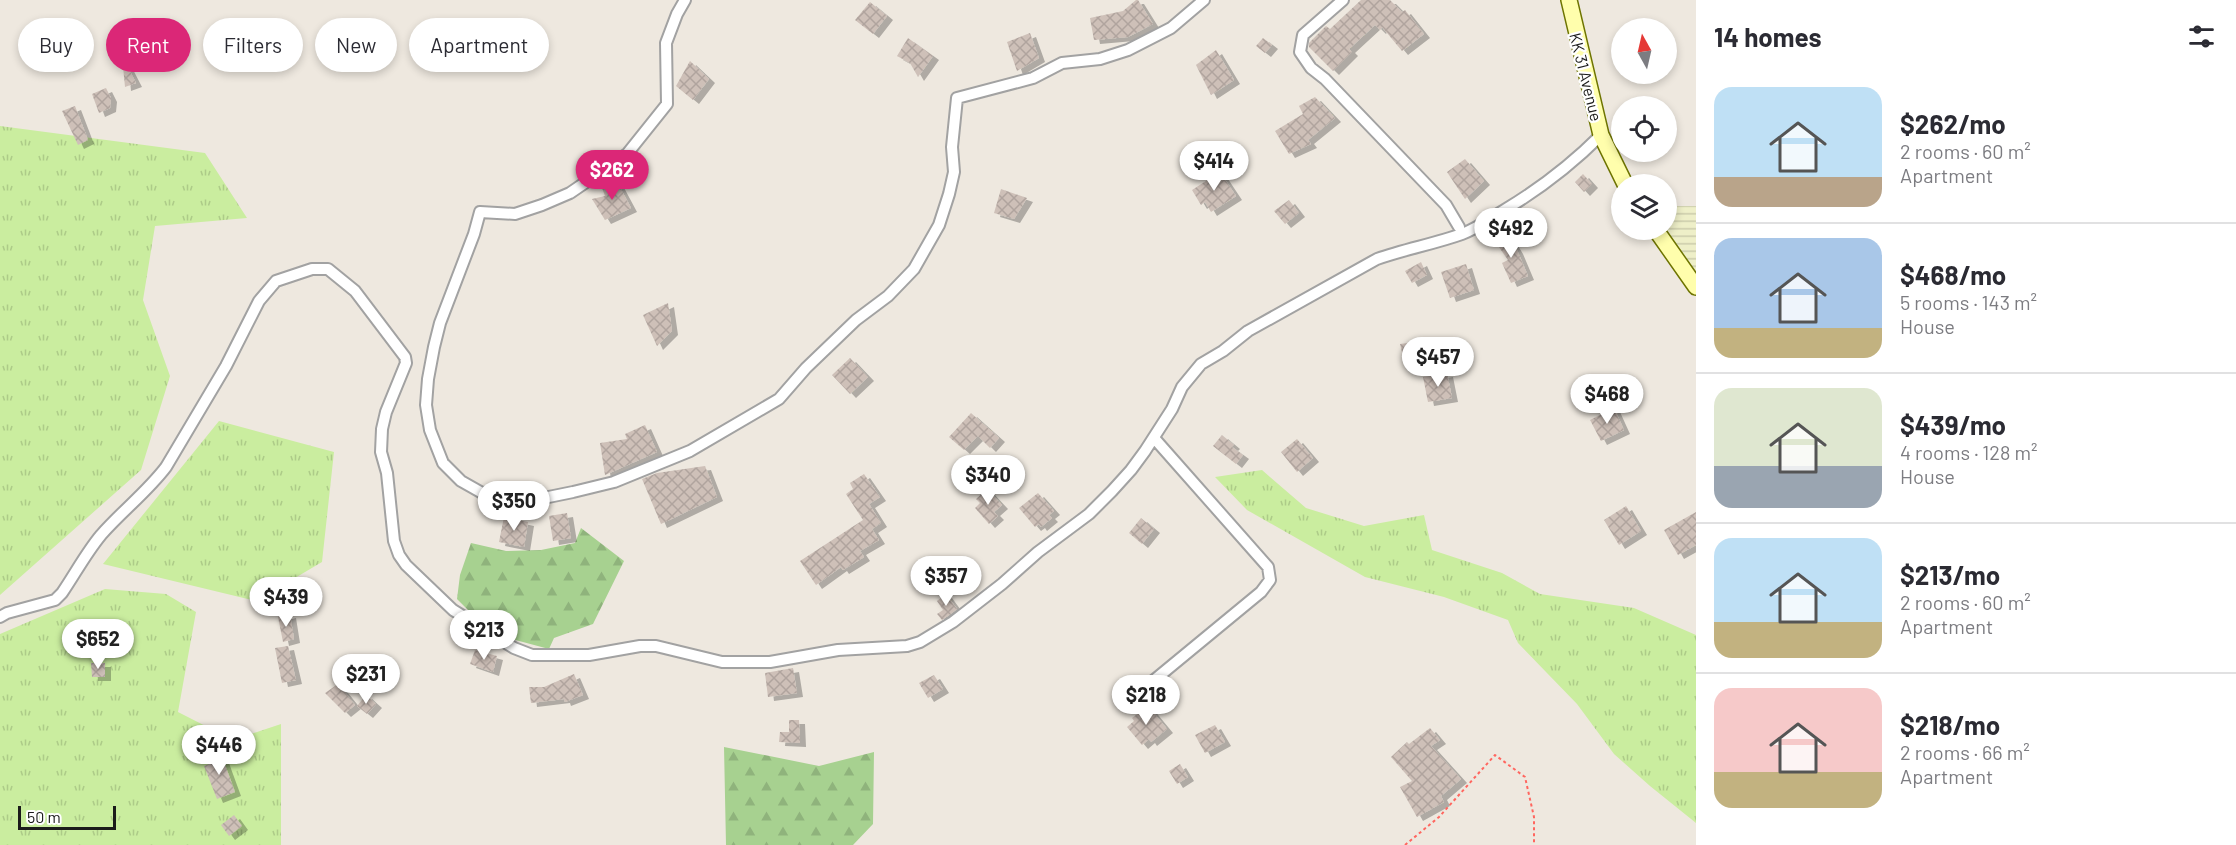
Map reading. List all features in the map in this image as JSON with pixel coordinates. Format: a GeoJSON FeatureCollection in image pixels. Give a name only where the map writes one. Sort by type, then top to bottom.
{"type":"FeatureCollection","features":[{"type":"Feature","properties":{"kind":"main road","name":"KK 31 Avenue"},"geometry":{"type":"LineString","coordinates":[[1569,0],[1600,135],[1620,174]]}},
{"type":"Feature","properties":{"kind":"main road"},"geometry":{"type":"LineString","coordinates":[[1663,240],[1696,287]]}},
{"type":"Feature","properties":{"kind":"street"},"geometry":{"type":"LineString","coordinates":[[685,0],[666,43],[667,104],[627,154],[570,193],[542,205],[515,214],[480,212],[474,234],[440,323],[428,379],[426,405],[430,430],[443,463],[461,481],[484,494],[505,501],[524,502],[614,482],[690,451],[779,399],[856,320],[888,296],[914,269],[939,225],[949,194],[954,172],[952,147],[957,98],[1033,78],[1062,63],[1100,59],[1128,50],[1170,28],[1204,0]]}},
{"type":"Feature","properties":{"kind":"street"},"geometry":{"type":"LineString","coordinates":[[1343,0],[1303,35],[1300,51],[1311,68],[1325,79],[1446,205],[1459,227]]}},
{"type":"Feature","properties":{"kind":"street"},"geometry":{"type":"LineString","coordinates":[[0,617],[16,610],[55,600],[62,594],[98,538],[128,506],[155,482],[166,468],[226,366],[259,301],[276,280],[312,269],[328,269],[356,291],[405,357],[406,363],[386,412],[381,440],[394,541],[399,555],[453,610],[514,648],[532,655],[589,655],[639,646],[656,646],[700,658],[744,663],[791,659],[838,650],[907,646],[920,642],[970,610],[1038,552],[1089,514],[1131,470],[1172,409],[1182,387],[1201,364],[1223,351],[1248,331],[1377,259],[1462,234],[1481,225],[1532,195],[1583,153],[1600,135]]}},
{"type":"Feature","properties":{"kind":"street"},"geometry":{"type":"LineString","coordinates":[[1147,686],[1261,592],[1270,580],[1268,567],[1154,438]]}},
{"type":"Feature","properties":{"kind":"path"},"geometry":{"type":"LineString","coordinates":[[1405,845],[1439,817],[1495,755],[1526,777],[1534,817],[1533,845]]}},
{"type":"Feature","properties":{"kind":"green space"},"geometry":{"type":"Polygon","coordinates":[[[0,126],[205,153],[247,218],[155,226],[143,300],[170,376],[141,470],[0,595],[0,126]]]}},
{"type":"Feature","properties":{"kind":"green space"},"geometry":{"type":"Polygon","coordinates":[[[1677,206],[1696,206],[1696,282],[1664,240],[1677,240],[1677,206]]]}},
{"type":"Feature","properties":{"kind":"green space"},"geometry":{"type":"Polygon","coordinates":[[[219,421],[334,452],[322,562],[256,601],[103,564],[219,421]]]}},
{"type":"Feature","properties":{"kind":"green space"},"geometry":{"type":"Polygon","coordinates":[[[1262,470],[1306,508],[1364,526],[1424,515],[1432,550],[1502,573],[1540,594],[1634,608],[1696,635],[1696,823],[1614,754],[1577,704],[1518,643],[1508,620],[1444,597],[1365,577],[1247,510],[1215,477],[1262,470]]]}},
{"type":"Feature","properties":{"kind":"green space"},"geometry":{"type":"Polygon","coordinates":[[[581,528],[624,561],[593,624],[554,638],[549,649],[508,638],[474,616],[457,599],[460,575],[471,543],[506,551],[541,550],[575,543],[581,528]]]}},
{"type":"Feature","properties":{"kind":"green space"},"geometry":{"type":"Polygon","coordinates":[[[105,589],[166,594],[196,612],[178,712],[233,740],[281,724],[281,845],[0,845],[0,634],[105,589]]]}},
{"type":"Feature","properties":{"kind":"green space"},"geometry":{"type":"Polygon","coordinates":[[[724,747],[819,766],[874,752],[873,824],[853,845],[726,845],[724,747]]]}},
{"type":"Feature","properties":{"kind":"building"},"geometry":{"type":"Polygon","coordinates":[[[1136,0],[1153,24],[1128,37],[1094,40],[1090,18],[1123,11],[1136,0]]]}},
{"type":"Feature","properties":{"kind":"building"},"geometry":{"type":"Polygon","coordinates":[[[1361,0],[1390,0],[1402,12],[1405,10],[1424,34],[1402,51],[1382,27],[1380,30],[1375,25],[1349,49],[1352,52],[1333,71],[1309,47],[1309,43],[1326,26],[1330,29],[1361,0]]]}},
{"type":"Feature","properties":{"kind":"building"},"geometry":{"type":"Polygon","coordinates":[[[870,2],[887,16],[873,34],[855,20],[870,2]]]}},
{"type":"Feature","properties":{"kind":"building"},"geometry":{"type":"Polygon","coordinates":[[[1030,33],[1039,58],[1017,71],[1007,42],[1030,33]]]}},
{"type":"Feature","properties":{"kind":"building"},"geometry":{"type":"Polygon","coordinates":[[[908,38],[933,56],[918,77],[910,63],[897,56],[908,38]]]}},
{"type":"Feature","properties":{"kind":"building"},"geometry":{"type":"Polygon","coordinates":[[[1263,38],[1272,45],[1265,53],[1256,46],[1263,38]]]}},
{"type":"Feature","properties":{"kind":"building"},"geometry":{"type":"Polygon","coordinates":[[[1216,50],[1234,80],[1211,95],[1196,65],[1216,50]]]}},
{"type":"Feature","properties":{"kind":"building"},"geometry":{"type":"Polygon","coordinates":[[[690,61],[709,79],[693,100],[676,86],[690,61]]]}},
{"type":"Feature","properties":{"kind":"building"},"geometry":{"type":"Polygon","coordinates":[[[124,72],[130,72],[136,83],[125,87],[124,72]]]}},
{"type":"Feature","properties":{"kind":"building"},"geometry":{"type":"Polygon","coordinates":[[[106,88],[111,98],[110,108],[99,113],[92,94],[106,88]]]}},
{"type":"Feature","properties":{"kind":"building"},"geometry":{"type":"Polygon","coordinates":[[[1315,97],[1335,118],[1308,140],[1311,144],[1289,154],[1275,131],[1303,114],[1299,106],[1315,97]]]}},
{"type":"Feature","properties":{"kind":"building"},"geometry":{"type":"Polygon","coordinates":[[[75,106],[88,140],[78,145],[62,111],[75,106]]]}},
{"type":"Feature","properties":{"kind":"building"},"geometry":{"type":"Polygon","coordinates":[[[1465,159],[1484,181],[1465,199],[1447,172],[1465,159]]]}},
{"type":"Feature","properties":{"kind":"building"},"geometry":{"type":"Polygon","coordinates":[[[1220,172],[1236,196],[1211,212],[1205,202],[1201,205],[1192,190],[1220,172]]]}},
{"type":"Feature","properties":{"kind":"building"},"geometry":{"type":"Polygon","coordinates":[[[1583,174],[1592,184],[1584,192],[1575,182],[1583,174]]]}},
{"type":"Feature","properties":{"kind":"building"},"geometry":{"type":"Polygon","coordinates":[[[616,180],[631,208],[605,220],[592,199],[605,196],[601,185],[616,180]]]}},
{"type":"Feature","properties":{"kind":"building"},"geometry":{"type":"Polygon","coordinates":[[[1001,189],[1027,198],[1014,219],[994,213],[1001,189]]]}},
{"type":"Feature","properties":{"kind":"building"},"geometry":{"type":"Polygon","coordinates":[[[1289,200],[1299,213],[1285,224],[1274,211],[1289,200]]]}},
{"type":"Feature","properties":{"kind":"building"},"geometry":{"type":"Polygon","coordinates":[[[1506,232],[1528,276],[1511,283],[1502,263],[1508,260],[1494,240],[1506,232]]]}},
{"type":"Feature","properties":{"kind":"building"},"geometry":{"type":"Polygon","coordinates":[[[1421,262],[1427,275],[1412,283],[1405,271],[1421,262]]]}},
{"type":"Feature","properties":{"kind":"building"},"geometry":{"type":"Polygon","coordinates":[[[1466,264],[1474,290],[1450,298],[1441,272],[1466,264]]]}},
{"type":"Feature","properties":{"kind":"building"},"geometry":{"type":"Polygon","coordinates":[[[668,303],[672,331],[657,346],[643,315],[668,303]]]}},
{"type":"Feature","properties":{"kind":"building"},"geometry":{"type":"Polygon","coordinates":[[[1415,342],[1417,362],[1405,364],[1400,344],[1415,342]]]}},
{"type":"Feature","properties":{"kind":"building"},"geometry":{"type":"Polygon","coordinates":[[[850,358],[868,377],[850,394],[832,375],[850,358]]]}},
{"type":"Feature","properties":{"kind":"building"},"geometry":{"type":"Polygon","coordinates":[[[1447,373],[1452,398],[1428,402],[1423,377],[1447,373]]]}},
{"type":"Feature","properties":{"kind":"building"},"geometry":{"type":"Polygon","coordinates":[[[1614,408],[1624,430],[1601,441],[1590,420],[1614,408]]]}},
{"type":"Feature","properties":{"kind":"building"},"geometry":{"type":"Polygon","coordinates":[[[971,413],[999,438],[990,448],[978,436],[964,450],[949,437],[971,413]]]}},
{"type":"Feature","properties":{"kind":"building"},"geometry":{"type":"Polygon","coordinates":[[[645,425],[657,452],[605,475],[600,443],[627,439],[625,434],[645,425]]]}},
{"type":"Feature","properties":{"kind":"building"},"geometry":{"type":"Polygon","coordinates":[[[1222,435],[1243,455],[1236,464],[1213,446],[1222,435]]]}},
{"type":"Feature","properties":{"kind":"building"},"geometry":{"type":"Polygon","coordinates":[[[1297,439],[1313,458],[1297,472],[1281,452],[1297,439]]]}},
{"type":"Feature","properties":{"kind":"building"},"geometry":{"type":"Polygon","coordinates":[[[705,466],[717,497],[661,524],[642,479],[657,473],[705,466]]]}},
{"type":"Feature","properties":{"kind":"building"},"geometry":{"type":"Polygon","coordinates":[[[864,474],[880,497],[869,504],[881,523],[872,529],[879,540],[860,551],[864,557],[843,570],[841,567],[816,585],[800,561],[863,520],[846,494],[853,489],[850,483],[864,474]]]}},
{"type":"Feature","properties":{"kind":"building"},"geometry":{"type":"Polygon","coordinates":[[[987,489],[1002,505],[994,512],[998,516],[989,524],[975,508],[980,503],[976,499],[987,489]]]}},
{"type":"Feature","properties":{"kind":"building"},"geometry":{"type":"Polygon","coordinates":[[[1038,493],[1054,511],[1049,515],[1052,518],[1041,527],[1039,524],[1035,527],[1019,508],[1038,493]]]}},
{"type":"Feature","properties":{"kind":"building"},"geometry":{"type":"Polygon","coordinates":[[[1626,506],[1641,531],[1619,545],[1604,520],[1626,506]]]}},
{"type":"Feature","properties":{"kind":"building"},"geometry":{"type":"Polygon","coordinates":[[[1696,512],[1696,545],[1678,555],[1664,530],[1696,512]]]}},
{"type":"Feature","properties":{"kind":"building"},"geometry":{"type":"Polygon","coordinates":[[[567,513],[571,538],[553,541],[549,516],[567,513]]]}},
{"type":"Feature","properties":{"kind":"building"},"geometry":{"type":"Polygon","coordinates":[[[504,517],[528,522],[524,547],[499,542],[504,517]]]}},
{"type":"Feature","properties":{"kind":"building"},"geometry":{"type":"Polygon","coordinates":[[[1141,518],[1154,529],[1142,544],[1129,533],[1141,518]]]}},
{"type":"Feature","properties":{"kind":"building"},"geometry":{"type":"Polygon","coordinates":[[[946,594],[957,609],[942,620],[937,614],[943,610],[937,601],[946,594]]]}},
{"type":"Feature","properties":{"kind":"building"},"geometry":{"type":"Polygon","coordinates":[[[290,614],[294,639],[283,642],[278,617],[290,614]]]}},
{"type":"Feature","properties":{"kind":"building"},"geometry":{"type":"Polygon","coordinates":[[[288,646],[296,680],[282,683],[275,648],[288,646]]]}},
{"type":"Feature","properties":{"kind":"building"},"geometry":{"type":"Polygon","coordinates":[[[475,650],[497,656],[493,672],[470,664],[475,650]]]}},
{"type":"Feature","properties":{"kind":"building"},"geometry":{"type":"Polygon","coordinates":[[[91,663],[105,663],[105,677],[92,677],[91,663]]]}},
{"type":"Feature","properties":{"kind":"building"},"geometry":{"type":"Polygon","coordinates":[[[793,668],[797,693],[768,697],[765,673],[793,668]]]}},
{"type":"Feature","properties":{"kind":"building"},"geometry":{"type":"Polygon","coordinates":[[[574,674],[583,695],[565,702],[564,699],[531,703],[529,687],[544,687],[574,674]]]}},
{"type":"Feature","properties":{"kind":"building"},"geometry":{"type":"Polygon","coordinates":[[[934,675],[943,689],[928,698],[919,683],[934,675]]]}},
{"type":"Feature","properties":{"kind":"building"},"geometry":{"type":"Polygon","coordinates":[[[338,684],[355,705],[345,713],[325,693],[338,684]]]}},
{"type":"Feature","properties":{"kind":"building"},"geometry":{"type":"Polygon","coordinates":[[[366,695],[376,704],[367,714],[357,706],[366,695]]]}},
{"type":"Feature","properties":{"kind":"building"},"geometry":{"type":"Polygon","coordinates":[[[1148,706],[1167,729],[1151,742],[1149,739],[1142,745],[1127,727],[1134,721],[1132,718],[1148,706]]]}},
{"type":"Feature","properties":{"kind":"building"},"geometry":{"type":"Polygon","coordinates":[[[789,720],[799,720],[800,743],[779,742],[780,732],[789,732],[789,720]]]}},
{"type":"Feature","properties":{"kind":"building"},"geometry":{"type":"Polygon","coordinates":[[[1215,725],[1225,742],[1205,753],[1195,735],[1215,725]]]}},
{"type":"Feature","properties":{"kind":"building"},"geometry":{"type":"Polygon","coordinates":[[[1430,728],[1440,740],[1431,746],[1461,779],[1441,796],[1444,802],[1417,817],[1400,787],[1412,781],[1391,757],[1407,742],[1409,744],[1430,728]]]}},
{"type":"Feature","properties":{"kind":"building"},"geometry":{"type":"Polygon","coordinates":[[[220,751],[235,792],[217,799],[204,766],[212,763],[210,756],[220,751]]]}},
{"type":"Feature","properties":{"kind":"building"},"geometry":{"type":"Polygon","coordinates":[[[1180,764],[1188,777],[1177,784],[1169,771],[1180,764]]]}},
{"type":"Feature","properties":{"kind":"building"},"geometry":{"type":"Polygon","coordinates":[[[234,815],[242,826],[229,836],[221,825],[234,815]]]}}]}
